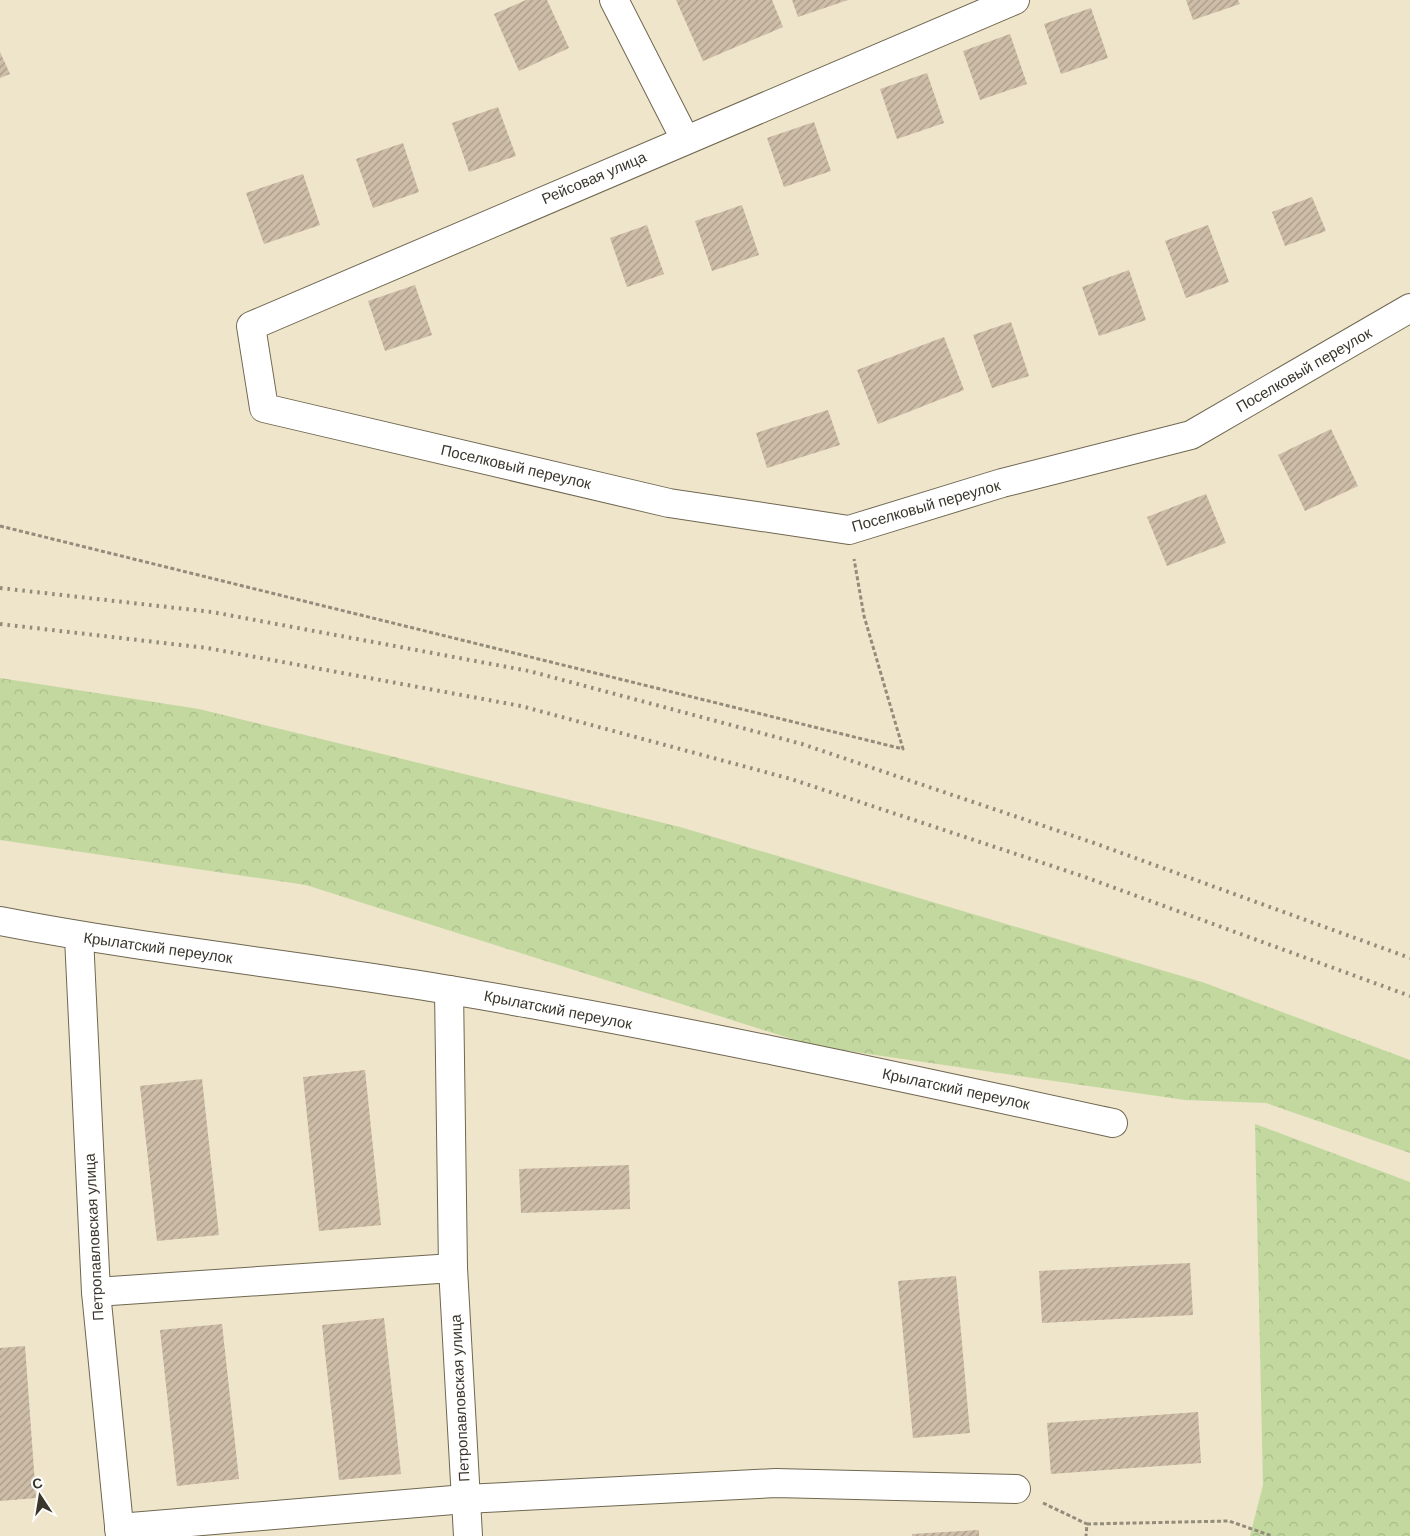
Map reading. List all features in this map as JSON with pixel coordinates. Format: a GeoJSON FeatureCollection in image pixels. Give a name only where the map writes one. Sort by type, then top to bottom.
{"type":"FeatureCollection","features":[{"type":"Feature","properties":{"kind":"street"},"geometry":{"type":"LineString","coordinates":[[614,0],[685,139]]}},
{"type":"Feature","properties":{"kind":"street","name":"Рейсовая улица"},"geometry":{"type":"LineString","coordinates":[[264,408],[251,326],[685,139],[1015,0]]}},
{"type":"Feature","properties":{"kind":"street","name":"Поселковый переулок"},"geometry":{"type":"LineString","coordinates":[[264,408],[668,503],[848,530],[1002,483],[1191,436],[1410,308]]}},
{"type":"Feature","properties":{"kind":"street","name":"Крылатский переулок"},"geometry":{"type":"LineString","coordinates":[[0,921],[79,937],[449,990],[794,1054],[1113,1123]]}},
{"type":"Feature","properties":{"kind":"street","name":"Петропавловская улица"},"geometry":{"type":"LineString","coordinates":[[79,937],[96,1292],[119,1532]]}},
{"type":"Feature","properties":{"kind":"street","name":"Петропавловская улица"},"geometry":{"type":"LineString","coordinates":[[449,990],[453,1268],[468,1536]]}},
{"type":"Feature","properties":{"kind":"street"},"geometry":{"type":"LineString","coordinates":[[96,1292],[453,1268]]}},
{"type":"Feature","properties":{"kind":"street"},"geometry":{"type":"LineString","coordinates":[[119,1532],[465,1499],[776,1483],[1016,1489]]}},
{"type":"Feature","properties":{"kind":"path"},"geometry":{"type":"LineString","coordinates":[[0,526],[903,749],[864,616],[848,530]]}},
{"type":"Feature","properties":{"kind":"path"},"geometry":{"type":"LineString","coordinates":[[1016,1489],[1087,1524],[1229,1521],[1272,1536]]}},
{"type":"Feature","properties":{"kind":"path"},"geometry":{"type":"LineString","coordinates":[[1086,1536],[1087,1524]]}},
{"type":"Feature","properties":{"kind":"green space"},"geometry":{"type":"Polygon","coordinates":[[[0,678],[199,709],[680,827],[1205,983],[1410,1060],[1410,1153],[1266,1103],[1185,1100],[814,1046],[306,885],[0,840],[0,678]]]}},
{"type":"Feature","properties":{"kind":"green space"},"geometry":{"type":"Polygon","coordinates":[[[1255,1124],[1410,1182],[1410,1536],[1250,1536],[1263,1485],[1255,1124]]]}},
{"type":"Feature","properties":{"kind":"building"},"geometry":{"type":"Polygon","coordinates":[[[526,0],[547,0],[569,48],[519,71],[494,14],[526,0]]]}},
{"type":"Feature","properties":{"kind":"building"},"geometry":{"type":"Polygon","coordinates":[[[676,0],[772,0],[783,27],[703,61],[676,0]]]}},
{"type":"Feature","properties":{"kind":"building"},"geometry":{"type":"Polygon","coordinates":[[[792,0],[848,0],[798,17],[792,0]]]}},
{"type":"Feature","properties":{"kind":"building"},"geometry":{"type":"Polygon","coordinates":[[[1186,0],[1238,0],[1240,4],[1193,20],[1186,0]]]}},
{"type":"Feature","properties":{"kind":"building"},"geometry":{"type":"Polygon","coordinates":[[[1091,8],[1108,58],[1061,74],[1044,24],[1091,8]]]}},
{"type":"Feature","properties":{"kind":"building"},"geometry":{"type":"Polygon","coordinates":[[[1010,34],[1027,84],[980,100],[963,51],[1010,34]]]}},
{"type":"Feature","properties":{"kind":"building"},"geometry":{"type":"Polygon","coordinates":[[[0,52],[10,74],[0,78],[0,52]]]}},
{"type":"Feature","properties":{"kind":"building"},"geometry":{"type":"Polygon","coordinates":[[[927,73],[944,123],[897,139],[880,89],[927,73]]]}},
{"type":"Feature","properties":{"kind":"building"},"geometry":{"type":"Polygon","coordinates":[[[498,107],[516,156],[469,172],[452,123],[498,107]]]}},
{"type":"Feature","properties":{"kind":"building"},"geometry":{"type":"Polygon","coordinates":[[[814,122],[831,171],[784,187],[767,138],[814,122]]]}},
{"type":"Feature","properties":{"kind":"building"},"geometry":{"type":"Polygon","coordinates":[[[403,143],[419,192],[373,208],[356,159],[403,143]]]}},
{"type":"Feature","properties":{"kind":"building"},"geometry":{"type":"Polygon","coordinates":[[[303,174],[320,225],[264,244],[246,193],[303,174]]]}},
{"type":"Feature","properties":{"kind":"building"},"geometry":{"type":"Polygon","coordinates":[[[1312,197],[1326,231],[1285,246],[1272,212],[1312,197]]]}},
{"type":"Feature","properties":{"kind":"building"},"geometry":{"type":"Polygon","coordinates":[[[742,205],[759,255],[712,271],[695,221],[742,205]]]}},
{"type":"Feature","properties":{"kind":"building"},"geometry":{"type":"Polygon","coordinates":[[[647,225],[664,274],[627,287],[610,238],[647,225]]]}},
{"type":"Feature","properties":{"kind":"building"},"geometry":{"type":"Polygon","coordinates":[[[1208,225],[1229,282],[1186,298],[1165,241],[1208,225]]]}},
{"type":"Feature","properties":{"kind":"building"},"geometry":{"type":"Polygon","coordinates":[[[1129,270],[1146,320],[1099,336],[1082,287],[1129,270]]]}},
{"type":"Feature","properties":{"kind":"building"},"geometry":{"type":"Polygon","coordinates":[[[415,285],[432,335],[385,351],[368,301],[415,285]]]}},
{"type":"Feature","properties":{"kind":"building"},"geometry":{"type":"Polygon","coordinates":[[[1011,322],[1029,376],[992,388],[973,335],[1011,322]]]}},
{"type":"Feature","properties":{"kind":"building"},"geometry":{"type":"Polygon","coordinates":[[[944,337],[964,390],[878,424],[857,370],[944,337]]]}},
{"type":"Feature","properties":{"kind":"building"},"geometry":{"type":"Polygon","coordinates":[[[828,410],[840,445],[767,468],[756,433],[828,410]]]}},
{"type":"Feature","properties":{"kind":"building"},"geometry":{"type":"Polygon","coordinates":[[[1331,429],[1358,486],[1305,511],[1278,455],[1331,429]]]}},
{"type":"Feature","properties":{"kind":"building"},"geometry":{"type":"Polygon","coordinates":[[[1206,494],[1226,543],[1167,566],[1147,517],[1206,494]]]}},
{"type":"Feature","properties":{"kind":"building"},"geometry":{"type":"Polygon","coordinates":[[[365,1070],[381,1225],[319,1231],[303,1077],[365,1070]]]}},
{"type":"Feature","properties":{"kind":"building"},"geometry":{"type":"Polygon","coordinates":[[[202,1079],[219,1235],[157,1241],[140,1086],[202,1079]]]}},
{"type":"Feature","properties":{"kind":"building"},"geometry":{"type":"Polygon","coordinates":[[[629,1165],[630,1209],[521,1213],[519,1169],[629,1165]]]}},
{"type":"Feature","properties":{"kind":"building"},"geometry":{"type":"Polygon","coordinates":[[[1190,1263],[1193,1315],[1042,1323],[1039,1271],[1190,1263]]]}},
{"type":"Feature","properties":{"kind":"building"},"geometry":{"type":"Polygon","coordinates":[[[956,1276],[970,1433],[913,1438],[898,1281],[956,1276]]]}},
{"type":"Feature","properties":{"kind":"building"},"geometry":{"type":"Polygon","coordinates":[[[384,1318],[401,1474],[339,1480],[322,1325],[384,1318]]]}},
{"type":"Feature","properties":{"kind":"building"},"geometry":{"type":"Polygon","coordinates":[[[222,1324],[239,1479],[177,1486],[160,1330],[222,1324]]]}},
{"type":"Feature","properties":{"kind":"building"},"geometry":{"type":"Polygon","coordinates":[[[25,1346],[36,1498],[0,1501],[0,1348],[25,1346]]]}},
{"type":"Feature","properties":{"kind":"building"},"geometry":{"type":"Polygon","coordinates":[[[1198,1412],[1201,1463],[1051,1474],[1047,1423],[1198,1412]]]}},
{"type":"Feature","properties":{"kind":"building"},"geometry":{"type":"Polygon","coordinates":[[[979,1530],[979,1536],[912,1536],[912,1534],[979,1530]]]}},
{"type":"Feature","properties":{"kind":"railway"},"geometry":{"type":"LineString","coordinates":[[0,588],[212,612],[529,671],[802,744],[1094,843],[1410,958]]}},
{"type":"Feature","properties":{"kind":"railway"},"geometry":{"type":"LineString","coordinates":[[0,624],[207,648],[521,706],[791,779],[1082,876],[1410,996]]}}]}
